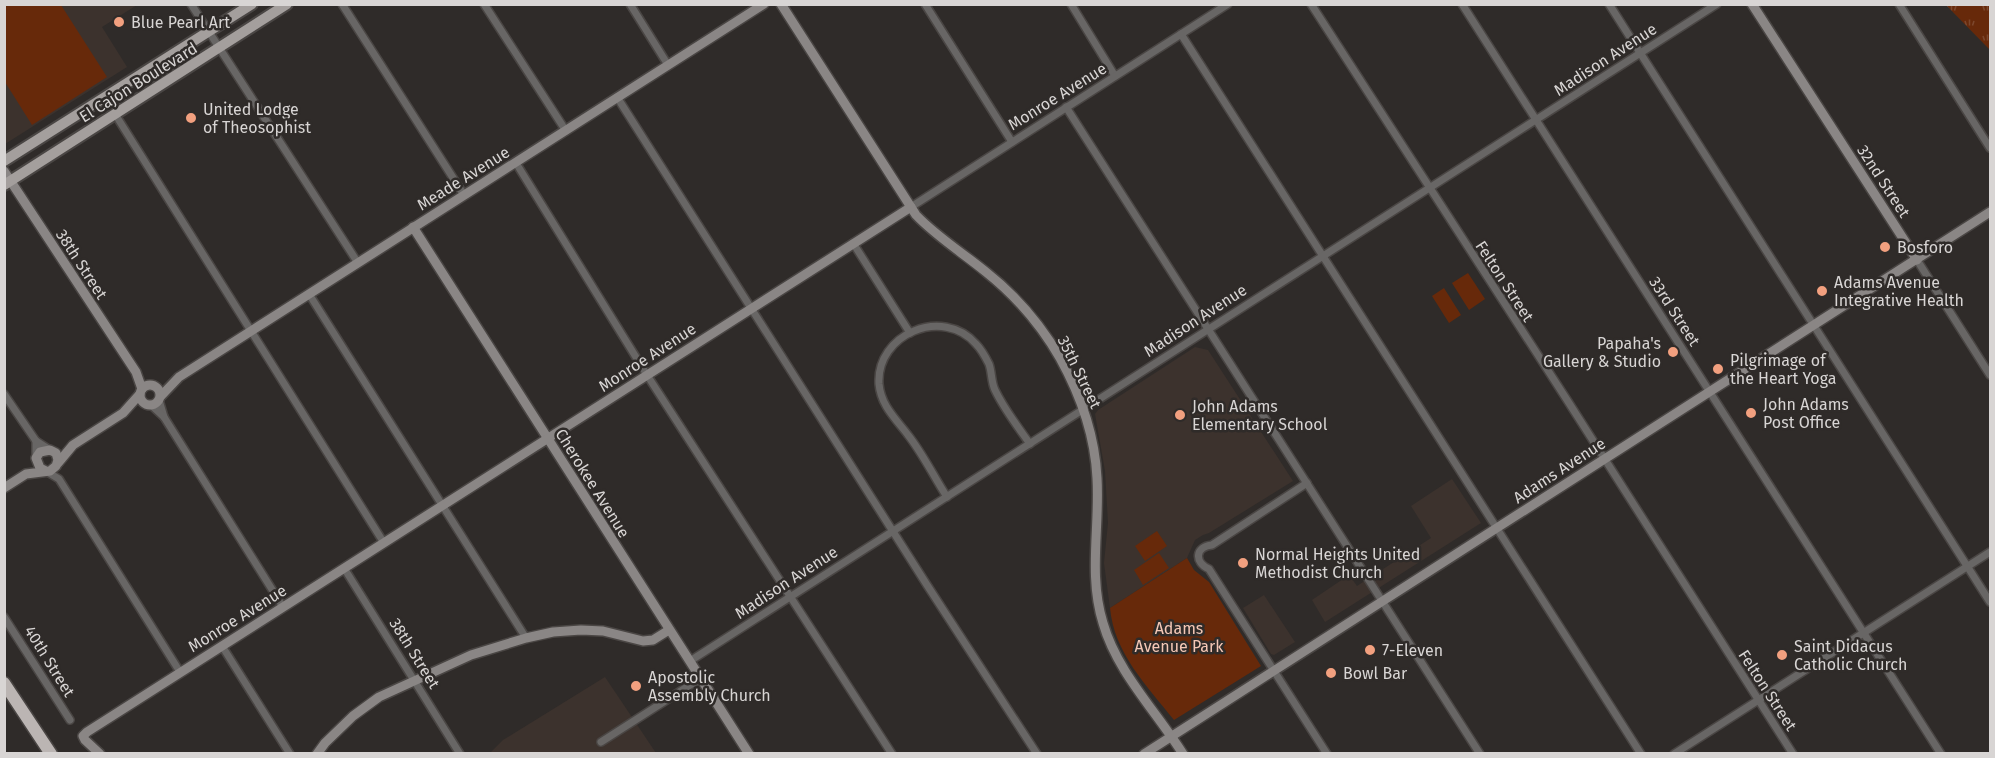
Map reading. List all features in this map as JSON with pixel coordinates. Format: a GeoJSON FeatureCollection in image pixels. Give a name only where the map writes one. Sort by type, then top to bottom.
{"type":"FeatureCollection","features":[{"type":"Feature","properties":{"kind":"highway"},"geometry":{"type":"LineString","coordinates":[[4,683],[51,753]]}},
{"type":"Feature","properties":{"kind":"main road","name":"El Cajon Boulevard"},"geometry":{"type":"LineString","coordinates":[[4,161],[252,4]]}},
{"type":"Feature","properties":{"kind":"main road","name":"El Cajon Boulevard"},"geometry":{"type":"LineString","coordinates":[[7,179],[115,114],[287,4]]}},
{"type":"Feature","properties":{"kind":"main road","name":"Meade Avenue"},"geometry":{"type":"LineString","coordinates":[[123,413],[147,388],[178,377],[764,4]]}},
{"type":"Feature","properties":{"kind":"main road","name":"35th Street"},"geometry":{"type":"LineString","coordinates":[[781,4],[916,215],[934,232],[999,282],[1022,306],[1060,358],[1083,410],[1093,448],[1097,478],[1094,576],[1102,621],[1111,646],[1133,684],[1183,753]]}},
{"type":"Feature","properties":{"kind":"main road","name":"32nd Street"},"geometry":{"type":"LineString","coordinates":[[1752,4],[1917,260]]}},
{"type":"Feature","properties":{"kind":"main road","name":"38th Street"},"geometry":{"type":"LineString","coordinates":[[7,179],[147,388]]}},
{"type":"Feature","properties":{"kind":"main road","name":"Monroe Avenue"},"geometry":{"type":"LineString","coordinates":[[100,753],[83,736],[911,207]]}},
{"type":"Feature","properties":{"kind":"main road","name":"Adams Avenue"},"geometry":{"type":"LineString","coordinates":[[1144,753],[1990,212]]}},
{"type":"Feature","properties":{"kind":"main road","name":"Cherokee Avenue"},"geometry":{"type":"LineString","coordinates":[[413,227],[701,678],[745,752]]}},
{"type":"Feature","properties":{"kind":"main road","name":"Meade Avenue"},"geometry":{"type":"LineString","coordinates":[[4,488],[26,474],[54,469],[73,445],[123,413],[155,401],[178,377]]}},
{"type":"Feature","properties":{"kind":"main road"},"geometry":{"type":"LineString","coordinates":[[147,388],[159,390],[155,401],[142,400],[147,388]]}},
{"type":"Feature","properties":{"kind":"main road","name":"Meade Avenue"},"geometry":{"type":"LineString","coordinates":[[26,474],[40,452],[73,445]]}},
{"type":"Feature","properties":{"kind":"main road"},"geometry":{"type":"LineString","coordinates":[[50,450],[58,457],[58,463]]}},
{"type":"Feature","properties":{"kind":"main road"},"geometry":{"type":"LineString","coordinates":[[36,458],[40,468],[46,471]]}},
{"type":"Feature","properties":{"kind":"main road"},"geometry":{"type":"LineString","coordinates":[[317,753],[325,742],[353,716],[379,697],[471,655],[553,632],[581,630],[610,633],[643,641],[654,640],[669,630]]}},
{"type":"Feature","properties":{"kind":"street"},"geometry":{"type":"LineString","coordinates":[[191,4],[358,263]]}},
{"type":"Feature","properties":{"kind":"street"},"geometry":{"type":"LineString","coordinates":[[342,4],[464,195]]}},
{"type":"Feature","properties":{"kind":"street"},"geometry":{"type":"LineString","coordinates":[[484,4],[566,131]]}},
{"type":"Feature","properties":{"kind":"street"},"geometry":{"type":"LineString","coordinates":[[630,4],[668,65]]}},
{"type":"Feature","properties":{"kind":"street"},"geometry":{"type":"LineString","coordinates":[[925,4],[1011,142]]}},
{"type":"Feature","properties":{"kind":"street"},"geometry":{"type":"LineString","coordinates":[[1071,4],[1115,76]]}},
{"type":"Feature","properties":{"kind":"street","name":"Monroe Avenue"},"geometry":{"type":"LineString","coordinates":[[911,207],[1181,34],[1218,7],[1228,4]]}},
{"type":"Feature","properties":{"kind":"street","name":"Felton Street"},"geometry":{"type":"LineString","coordinates":[[1311,4],[1793,753]]}},
{"type":"Feature","properties":{"kind":"street","name":"33rd Street"},"geometry":{"type":"LineString","coordinates":[[1462,4],[1941,753]]}},
{"type":"Feature","properties":{"kind":"street"},"geometry":{"type":"LineString","coordinates":[[1609,4],[1990,602]]}},
{"type":"Feature","properties":{"kind":"street","name":"Madison Avenue"},"geometry":{"type":"LineString","coordinates":[[690,662],[1717,4]]}},
{"type":"Feature","properties":{"kind":"street"},"geometry":{"type":"LineString","coordinates":[[1899,4],[1990,148]]}},
{"type":"Feature","properties":{"kind":"street"},"geometry":{"type":"LineString","coordinates":[[1181,34],[1641,753]]}},
{"type":"Feature","properties":{"kind":"street"},"geometry":{"type":"LineString","coordinates":[[617,98],[750,309],[1037,753]]}},
{"type":"Feature","properties":{"kind":"street"},"geometry":{"type":"LineString","coordinates":[[1066,107],[1480,753]]}},
{"type":"Feature","properties":{"kind":"street"},"geometry":{"type":"LineString","coordinates":[[115,114],[384,543]]}},
{"type":"Feature","properties":{"kind":"street"},"geometry":{"type":"LineString","coordinates":[[516,163],[647,375],[892,753]]}},
{"type":"Feature","properties":{"kind":"street"},"geometry":{"type":"LineString","coordinates":[[853,243],[910,333]]}},
{"type":"Feature","properties":{"kind":"street","name":"32nd Street"},"geometry":{"type":"LineString","coordinates":[[1917,260],[1990,375]]}},
{"type":"Feature","properties":{"kind":"street"},"geometry":{"type":"LineString","coordinates":[[309,294],[526,638]]}},
{"type":"Feature","properties":{"kind":"street"},"geometry":{"type":"LineString","coordinates":[[947,497],[908,435],[884,405],[879,385],[881,363],[897,340],[920,328],[942,326],[960,332],[976,344],[989,364],[996,392],[1029,444]]}},
{"type":"Feature","properties":{"kind":"street"},"geometry":{"type":"LineString","coordinates":[[4,394],[36,441],[50,450]]}},
{"type":"Feature","properties":{"kind":"street"},"geometry":{"type":"LineString","coordinates":[[155,401],[283,607]]}},
{"type":"Feature","properties":{"kind":"street"},"geometry":{"type":"LineString","coordinates":[[36,441],[36,458]]}},
{"type":"Feature","properties":{"kind":"street"},"geometry":{"type":"LineString","coordinates":[[58,463],[59,479]]}},
{"type":"Feature","properties":{"kind":"street"},"geometry":{"type":"LineString","coordinates":[[46,471],[59,479],[180,672]]}},
{"type":"Feature","properties":{"kind":"street"},"geometry":{"type":"LineString","coordinates":[[1307,483],[1212,545],[1199,550],[1198,559],[1204,567],[1209,569],[1327,753]]}},
{"type":"Feature","properties":{"kind":"street"},"geometry":{"type":"LineString","coordinates":[[1674,753],[1990,552]]}},
{"type":"Feature","properties":{"kind":"street","name":"38th Street"},"geometry":{"type":"LineString","coordinates":[[344,568],[460,753]]}},
{"type":"Feature","properties":{"kind":"street","name":"40th Street"},"geometry":{"type":"LineString","coordinates":[[4,617],[70,720]]}},
{"type":"Feature","properties":{"kind":"street"},"geometry":{"type":"LineString","coordinates":[[222,646],[290,753]]}},
{"type":"Feature","properties":{"kind":"street"},"geometry":{"type":"LineString","coordinates":[[601,742],[701,678]]}},
{"type":"Feature","properties":{"kind":"shaded area"},"geometry":{"type":"Polygon","coordinates":[[[5,5],[137,5],[102,27],[127,67],[5,144],[5,5]]]}},
{"type":"Feature","properties":{"kind":"shaded area"},"geometry":{"type":"Polygon","coordinates":[[[1195,347],[1208,350],[1293,481],[1195,540],[1187,558],[1110,608],[1104,563],[1108,523],[1105,471],[1095,414],[1195,347]]]}},
{"type":"Feature","properties":{"kind":"shaded area"},"geometry":{"type":"Polygon","coordinates":[[[1452,479],[1481,523],[1325,622],[1312,600],[1349,575],[1357,586],[1431,538],[1411,506],[1452,479]]]}},
{"type":"Feature","properties":{"kind":"shaded area"},"geometry":{"type":"Polygon","coordinates":[[[1264,595],[1295,642],[1274,655],[1271,654],[1243,608],[1264,595]]]}},
{"type":"Feature","properties":{"kind":"shaded area"},"geometry":{"type":"Polygon","coordinates":[[[605,677],[656,753],[489,754],[503,740],[605,677]]]}},
{"type":"Feature","properties":{"kind":"green space"},"geometry":{"type":"Polygon","coordinates":[[[4,5],[61,5],[107,77],[32,125],[5,82],[4,5]]]}},
{"type":"Feature","properties":{"kind":"green space"},"geometry":{"type":"Polygon","coordinates":[[[1946,5],[1990,5],[1990,50],[1946,5]]]}},
{"type":"Feature","properties":{"kind":"green space"},"geometry":{"type":"Polygon","coordinates":[[[1468,273],[1485,299],[1469,310],[1452,283],[1468,273]]]}},
{"type":"Feature","properties":{"kind":"green space"},"geometry":{"type":"Polygon","coordinates":[[[1444,288],[1461,315],[1449,323],[1432,296],[1444,288]]]}},
{"type":"Feature","properties":{"kind":"green space"},"geometry":{"type":"Polygon","coordinates":[[[1157,531],[1167,546],[1145,561],[1135,546],[1157,531]]]}},
{"type":"Feature","properties":{"kind":"green space"},"geometry":{"type":"Polygon","coordinates":[[[1159,553],[1169,568],[1143,585],[1134,570],[1159,553]]]}},
{"type":"Feature","properties":{"kind":"green space","name":"Adams Avenue Park"},"geometry":{"type":"Polygon","coordinates":[[[1187,558],[1194,570],[1209,582],[1261,666],[1174,720],[1133,668],[1125,654],[1118,640],[1110,608],[1187,558]]]}},
{"type":"Feature","properties":{"kind":"place","name":"Blue Pearl Art"},"geometry":{"type":"Point","coordinates":[119,22]}},
{"type":"Feature","properties":{"kind":"place","name":"United Lodge of Theosophist"},"geometry":{"type":"Point","coordinates":[191,118]}},
{"type":"Feature","properties":{"kind":"place","name":"Bosforo"},"geometry":{"type":"Point","coordinates":[1885,247]}},
{"type":"Feature","properties":{"kind":"place","name":"Adams Avenue Integrative Health"},"geometry":{"type":"Point","coordinates":[1822,291]}},
{"type":"Feature","properties":{"kind":"place","name":"Papaha's Gallery & Studio"},"geometry":{"type":"Point","coordinates":[1673,352]}},
{"type":"Feature","properties":{"kind":"place","name":"Pilgrimage of the Heart Yoga"},"geometry":{"type":"Point","coordinates":[1718,369]}},
{"type":"Feature","properties":{"kind":"place","name":"John Adams Post Office"},"geometry":{"type":"Point","coordinates":[1751,413]}},
{"type":"Feature","properties":{"kind":"place","name":"John Adams Elementary School"},"geometry":{"type":"Point","coordinates":[1180,415]}},
{"type":"Feature","properties":{"kind":"place","name":"Normal Heights United Methodist Church"},"geometry":{"type":"Point","coordinates":[1243,563]}},
{"type":"Feature","properties":{"kind":"place","name":"7-Eleven"},"geometry":{"type":"Point","coordinates":[1370,650]}},
{"type":"Feature","properties":{"kind":"place","name":"Saint Didacus Catholic Church"},"geometry":{"type":"Point","coordinates":[1782,655]}},
{"type":"Feature","properties":{"kind":"place","name":"Bowl Bar"},"geometry":{"type":"Point","coordinates":[1331,673]}},
{"type":"Feature","properties":{"kind":"place","name":"Apostolic Assembly Church"},"geometry":{"type":"Point","coordinates":[636,686]}}]}
